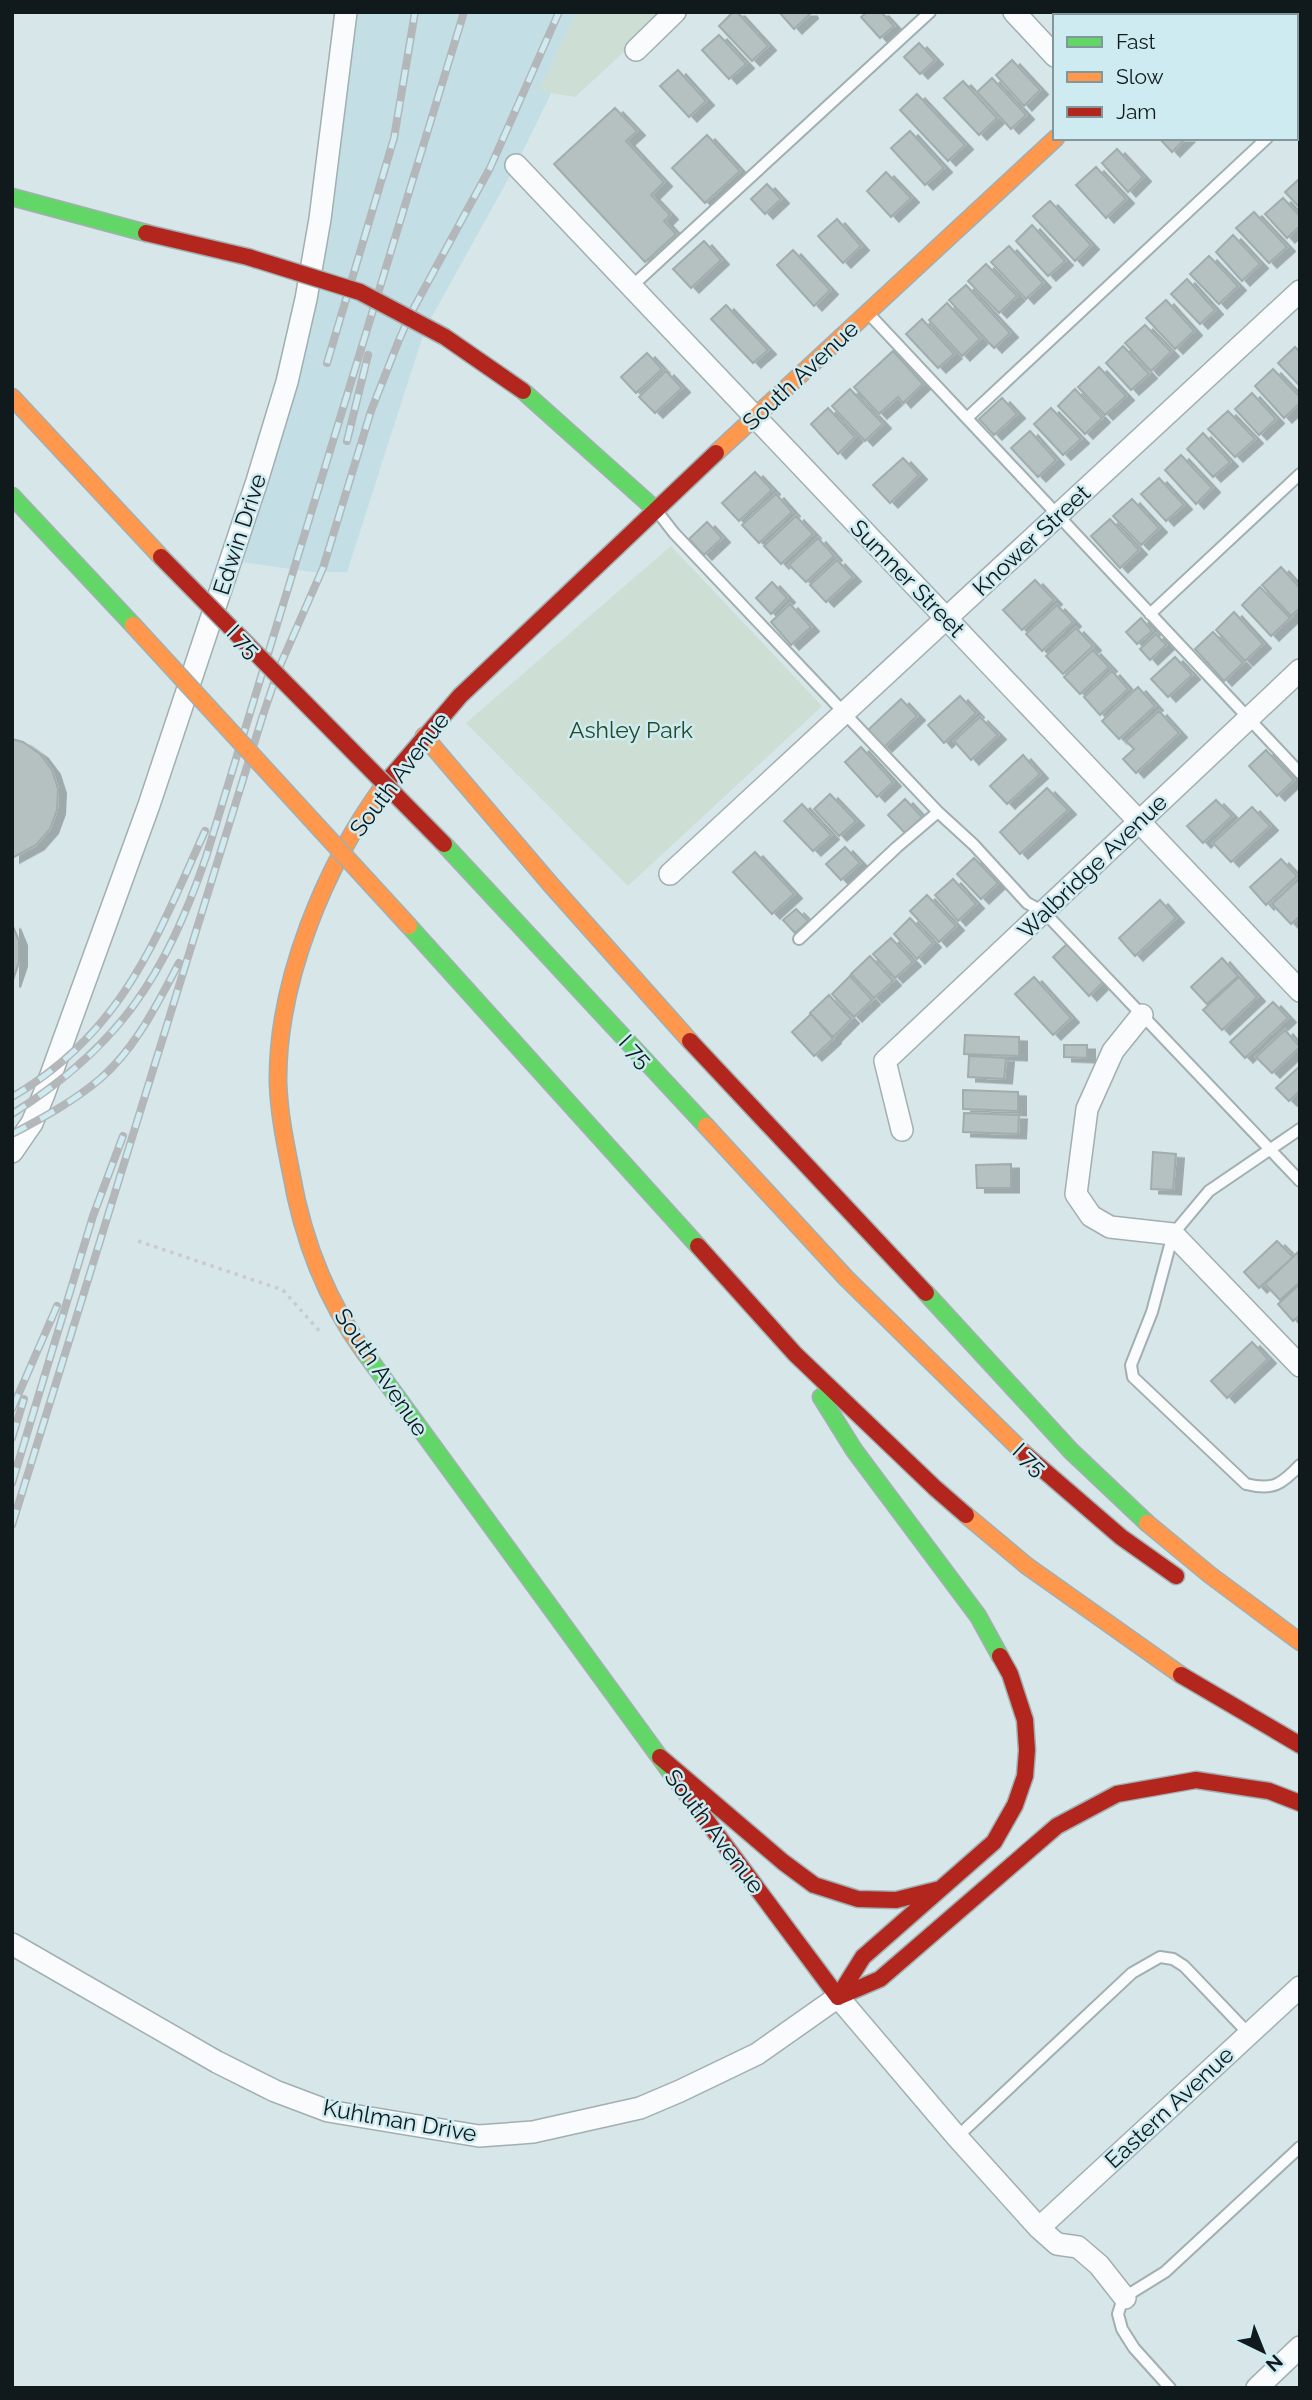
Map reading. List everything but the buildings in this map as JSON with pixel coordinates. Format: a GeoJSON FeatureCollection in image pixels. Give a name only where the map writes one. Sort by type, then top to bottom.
{"type":"FeatureCollection","features":[{"type":"Feature","properties":{"kind":"main road","name":"South Avenue"},"geometry":{"type":"LineString","coordinates":[[838,1997],[359,1345],[329,1292],[308,1243],[294,1188],[281,1120],[279,1074],[283,1027],[301,949],[321,895],[344,848],[376,796],[424,736],[460,696],[754,417],[1054,140]]}},
{"type":"Feature","properties":{"kind":"main road"},"geometry":{"type":"LineString","coordinates":[[12,197],[248,257],[360,292],[445,337],[523,391],[656,510]]}},
{"type":"Feature","properties":{"kind":"main road","name":"I 75"},"geometry":{"type":"LineString","coordinates":[[12,397],[161,557],[444,844],[846,1279],[1041,1470],[1121,1537],[1185,1583]]}},
{"type":"Feature","properties":{"kind":"main road"},"geometry":{"type":"LineString","coordinates":[[12,496],[409,926],[794,1354],[935,1488],[1027,1566],[1177,1672],[1300,1745]]}},
{"type":"Feature","properties":{"kind":"main road"},"geometry":{"type":"LineString","coordinates":[[424,736],[625,969],[1072,1452],[1162,1536],[1259,1613],[1298,1649]]}},
{"type":"Feature","properties":{"kind":"main road"},"geometry":{"type":"LineString","coordinates":[[794,1354],[854,1450],[978,1616],[1010,1674],[1025,1720],[1025,1776],[1015,1805],[994,1842],[863,1957],[838,1997]]}},
{"type":"Feature","properties":{"kind":"main road"},"geometry":{"type":"LineString","coordinates":[[1274,1642],[1298,1649]]}},
{"type":"Feature","properties":{"kind":"main road"},"geometry":{"type":"LineString","coordinates":[[660,1757],[783,1862],[814,1885],[858,1899],[896,1900],[942,1888]]}},
{"type":"Feature","properties":{"kind":"main road"},"geometry":{"type":"LineString","coordinates":[[838,1997],[880,1979],[1057,1826],[1117,1794],[1196,1780],[1269,1791],[1300,1803]]}},
{"type":"Feature","properties":{"kind":"street","name":"Edwin Drive"},"geometry":{"type":"LineString","coordinates":[[12,1152],[32,1124],[40,1104],[149,805],[257,481],[287,382],[306,299],[320,219],[346,12]]}},
{"type":"Feature","properties":{"kind":"street"},"geometry":{"type":"LineString","coordinates":[[636,50],[675,12]]}},
{"type":"Feature","properties":{"kind":"street"},"geometry":{"type":"LineString","coordinates":[[1014,12],[1053,54]]}},
{"type":"Feature","properties":{"kind":"street","name":"Sumner Street"},"geometry":{"type":"LineString","coordinates":[[516,165],[1300,990]]}},
{"type":"Feature","properties":{"kind":"street","name":"Knower Street"},"geometry":{"type":"LineString","coordinates":[[670,874],[1300,291]]}},
{"type":"Feature","properties":{"kind":"street","name":"Walbridge Avenue"},"geometry":{"type":"LineString","coordinates":[[902,1130],[885,1061],[1300,670]]}},
{"type":"Feature","properties":{"kind":"street"},"geometry":{"type":"LineString","coordinates":[[1142,1015],[1113,1051],[1087,1108],[1076,1194],[1091,1216],[1110,1227],[1173,1234],[1300,1366]]}},
{"type":"Feature","properties":{"kind":"street","name":"Kuhlman Drive"},"geometry":{"type":"LineString","coordinates":[[12,1944],[216,2062],[275,2091],[328,2111],[479,2136],[533,2132],[640,2108],[757,2054],[838,1997]]}},
{"type":"Feature","properties":{"kind":"street","name":"Eastern Avenue"},"geometry":{"type":"LineString","coordinates":[[1039,2228],[1300,1987]]}},
{"type":"Feature","properties":{"kind":"street","name":"South Avenue"},"geometry":{"type":"LineString","coordinates":[[838,1997],[957,2137],[1039,2228],[1057,2244],[1078,2246],[1099,2265],[1125,2298]]}},
{"type":"Feature","properties":{"kind":"street"},"geometry":{"type":"LineString","coordinates":[[1257,2388],[1300,2347]]}},
{"type":"Feature","properties":{"kind":"lane"},"geometry":{"type":"LineString","coordinates":[[631,287],[930,12]]}},
{"type":"Feature","properties":{"kind":"lane"},"geometry":{"type":"LineString","coordinates":[[967,418],[1265,140]]}},
{"type":"Feature","properties":{"kind":"lane"},"geometry":{"type":"LineString","coordinates":[[867,312],[1300,773]]}},
{"type":"Feature","properties":{"kind":"lane"},"geometry":{"type":"LineString","coordinates":[[1150,614],[1300,474]]}},
{"type":"Feature","properties":{"kind":"lane"},"geometry":{"type":"LineString","coordinates":[[656,510],[674,533],[938,812],[974,845],[1027,903],[1044,912],[1300,1181]]}},
{"type":"Feature","properties":{"kind":"lane"},"geometry":{"type":"LineString","coordinates":[[799,939],[938,812]]}},
{"type":"Feature","properties":{"kind":"lane"},"geometry":{"type":"LineString","coordinates":[[1300,1129],[1209,1191],[1173,1234],[1152,1312],[1131,1365],[1133,1377],[1246,1483],[1261,1488],[1278,1485],[1300,1465]]}},
{"type":"Feature","properties":{"kind":"lane"},"geometry":{"type":"LineString","coordinates":[[957,2137],[1132,1973],[1160,1957],[1173,1959],[1184,1966],[1249,2034]]}},
{"type":"Feature","properties":{"kind":"lane"},"geometry":{"type":"LineString","coordinates":[[1170,2388],[1133,2348],[1122,2329],[1118,2314],[1122,2301],[1165,2272],[1300,2147]]}},
{"type":"Feature","properties":{"kind":"path"},"geometry":{"type":"LineString","coordinates":[[138,1241],[283,1290],[330,1342]]}},
{"type":"Feature","properties":{"kind":"shaded area"},"geometry":{"type":"Polygon","coordinates":[[[346,12],[591,12],[516,165],[425,329],[347,572],[312,572],[241,562],[287,382],[346,12]]]}},
{"type":"Feature","properties":{"kind":"green space"},"geometry":{"type":"Polygon","coordinates":[[[576,12],[667,12],[575,97],[539,91],[576,12]]]}},
{"type":"Feature","properties":{"kind":"green space","name":"Ashley Park"},"geometry":{"type":"Polygon","coordinates":[[[671,546],[822,706],[628,886],[466,723],[671,546]]]}},
{"type":"Feature","properties":{"kind":"railway"},"geometry":{"type":"LineString","coordinates":[[327,363],[394,138],[415,12]]}},
{"type":"Feature","properties":{"kind":"railway"},"geometry":{"type":"LineString","coordinates":[[12,1114],[82,1062],[110,1034],[155,973],[174,938],[190,899],[206,857],[464,12]]}},
{"type":"Feature","properties":{"kind":"railway"},"geometry":{"type":"LineString","coordinates":[[12,1525],[263,715],[279,668],[323,568],[371,411],[410,315],[490,168],[559,12]]}},
{"type":"Feature","properties":{"kind":"railway"},"geometry":{"type":"LineString","coordinates":[[347,441],[368,355]]}},
{"type":"Feature","properties":{"kind":"railway"},"geometry":{"type":"LineString","coordinates":[[12,1097],[50,1071],[82,1043],[109,1013],[151,946],[205,831]]}},
{"type":"Feature","properties":{"kind":"railway"},"geometry":{"type":"LineString","coordinates":[[12,1134],[69,1102],[113,1067],[145,1025],[179,963]]}},
{"type":"Feature","properties":{"kind":"railway"},"geometry":{"type":"LineString","coordinates":[[12,1483],[93,1216],[123,1136]]}},
{"type":"Feature","properties":{"kind":"railway"},"geometry":{"type":"LineString","coordinates":[[12,1409],[57,1306]]}},
{"type":"Feature","properties":{"kind":"railway"},"geometry":{"type":"LineString","coordinates":[[12,1438],[24,1399]]}},
{"type":"Feature","properties":{"kind":"traffic: fast"},"geometry":{"type":"LineString","coordinates":[[12,197],[146,233]]}},
{"type":"Feature","properties":{"kind":"traffic: fast"},"geometry":{"type":"LineString","coordinates":[[523,391],[656,510]]}},
{"type":"Feature","properties":{"kind":"traffic: fast"},"geometry":{"type":"LineString","coordinates":[[12,496],[133,625]]}},
{"type":"Feature","properties":{"kind":"traffic: fast"},"geometry":{"type":"LineString","coordinates":[[444,844],[706,1126]]}},
{"type":"Feature","properties":{"kind":"traffic: fast"},"geometry":{"type":"LineString","coordinates":[[409,926],[698,1246]]}},
{"type":"Feature","properties":{"kind":"traffic: fast"},"geometry":{"type":"LineString","coordinates":[[926,1293],[1071,1451],[1147,1523]]}},
{"type":"Feature","properties":{"kind":"traffic: fast"},"geometry":{"type":"LineString","coordinates":[[365,1353],[677,1781]]}},
{"type":"Feature","properties":{"kind":"traffic: fast"},"geometry":{"type":"LineString","coordinates":[[821,1397],[854,1450],[978,1616],[1000,1656]]}},
{"type":"Feature","properties":{"kind":"traffic: slow"},"geometry":{"type":"LineString","coordinates":[[716,453],[1054,140]]}},
{"type":"Feature","properties":{"kind":"traffic: slow"},"geometry":{"type":"LineString","coordinates":[[12,397],[161,557]]}},
{"type":"Feature","properties":{"kind":"traffic: slow"},"geometry":{"type":"LineString","coordinates":[[133,625],[409,926]]}},
{"type":"Feature","properties":{"kind":"traffic: slow"},"geometry":{"type":"LineString","coordinates":[[424,736],[552,886],[690,1041]]}},
{"type":"Feature","properties":{"kind":"traffic: slow"},"geometry":{"type":"LineString","coordinates":[[365,1353],[327,1289],[309,1243],[287,1150],[278,1082],[286,1004],[308,926],[342,851],[384,785]]}},
{"type":"Feature","properties":{"kind":"traffic: slow"},"geometry":{"type":"LineString","coordinates":[[706,1126],[846,1278],[1026,1455]]}},
{"type":"Feature","properties":{"kind":"traffic: slow"},"geometry":{"type":"LineString","coordinates":[[966,1515],[1027,1566],[1181,1675]]}},
{"type":"Feature","properties":{"kind":"traffic: slow"},"geometry":{"type":"LineString","coordinates":[[1147,1523],[1210,1575],[1300,1642]]}},
{"type":"Feature","properties":{"kind":"traffic: jam"},"geometry":{"type":"LineString","coordinates":[[146,233],[248,257],[360,292],[445,337],[523,391]]}},
{"type":"Feature","properties":{"kind":"traffic: jam"},"geometry":{"type":"LineString","coordinates":[[384,785],[460,696],[716,453]]}},
{"type":"Feature","properties":{"kind":"traffic: jam"},"geometry":{"type":"LineString","coordinates":[[161,557],[444,844]]}},
{"type":"Feature","properties":{"kind":"traffic: jam"},"geometry":{"type":"LineString","coordinates":[[690,1041],[926,1293]]}},
{"type":"Feature","properties":{"kind":"traffic: jam"},"geometry":{"type":"LineString","coordinates":[[698,1246],[795,1354],[966,1515]]}},
{"type":"Feature","properties":{"kind":"traffic: jam"},"geometry":{"type":"LineString","coordinates":[[1026,1455],[1121,1537],[1176,1576]]}},
{"type":"Feature","properties":{"kind":"traffic: jam"},"geometry":{"type":"LineString","coordinates":[[838,1997],[863,1957],[994,1842],[1015,1805],[1025,1776],[1025,1720],[1010,1674],[1000,1656]]}},
{"type":"Feature","properties":{"kind":"traffic: jam"},"geometry":{"type":"LineString","coordinates":[[1181,1675],[1300,1745]]}},
{"type":"Feature","properties":{"kind":"traffic: jam"},"geometry":{"type":"LineString","coordinates":[[660,1757],[783,1862],[814,1885],[858,1899],[896,1900],[940,1889]]}},
{"type":"Feature","properties":{"kind":"traffic: jam"},"geometry":{"type":"LineString","coordinates":[[838,1997],[880,1979],[1057,1826],[1117,1794],[1196,1780],[1269,1791],[1300,1803]]}},
{"type":"Feature","properties":{"kind":"traffic: jam"},"geometry":{"type":"LineString","coordinates":[[677,1781],[838,1997]]}}]}
